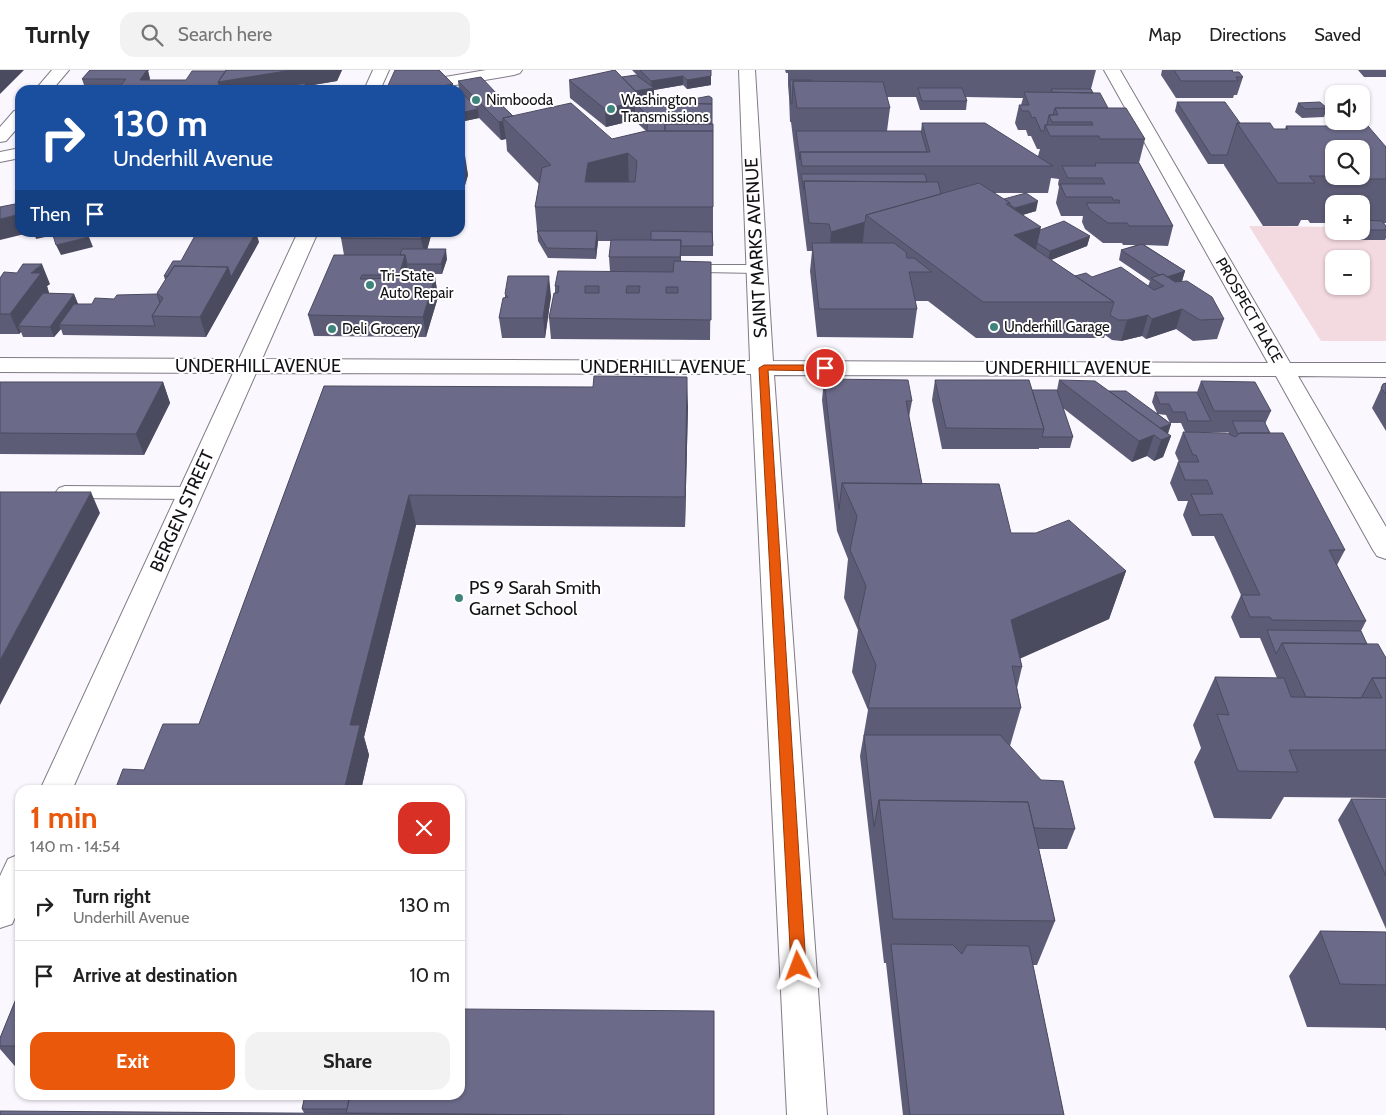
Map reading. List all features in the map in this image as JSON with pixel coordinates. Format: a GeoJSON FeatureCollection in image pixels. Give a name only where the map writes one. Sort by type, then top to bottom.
{"type":"FeatureCollection","features":[{"type":"Feature","properties":{"kind":"street"},"geometry":{"type":"LineString","coordinates":[[48,85],[61,70]]}},
{"type":"Feature","properties":{"kind":"street"},"geometry":{"type":"LineString","coordinates":[[374,85],[381,70]]}},
{"type":"Feature","properties":{"kind":"street"},"geometry":{"type":"LineString","coordinates":[[427,85],[514,70]]}},
{"type":"Feature","properties":{"kind":"street","name":"SAINT MARKS AVENUE"},"geometry":{"type":"LineString","coordinates":[[747,70],[756,269],[764,368],[807,1115]]}},
{"type":"Feature","properties":{"kind":"street","name":"PROSPECT PLACE"},"geometry":{"type":"LineString","coordinates":[[1112,70],[1386,550]]}},
{"type":"Feature","properties":{"kind":"street"},"geometry":{"type":"LineString","coordinates":[[0,137],[15,120]]}},
{"type":"Feature","properties":{"kind":"street"},"geometry":{"type":"LineString","coordinates":[[0,157],[15,154]]}},
{"type":"Feature","properties":{"kind":"street","name":"BERGEN STREET"},"geometry":{"type":"LineString","coordinates":[[58,785],[306,237]]}},
{"type":"Feature","properties":{"kind":"street","name":"UNDERHILL AVENUE"},"geometry":{"type":"LineString","coordinates":[[0,365],[1386,370]]}},
{"type":"Feature","properties":{"kind":"street"},"geometry":{"type":"LineString","coordinates":[[0,912],[15,879]]}},
{"type":"Feature","properties":{"kind":"lane"},"geometry":{"type":"LineString","coordinates":[[708,268],[756,269]]}},
{"type":"Feature","properties":{"kind":"lane"},"geometry":{"type":"LineString","coordinates":[[47,492],[191,493]]}},
{"type":"Feature","properties":{"kind":"shaded area"},"geometry":{"type":"Polygon","coordinates":[[[1249,226],[1325,227],[1325,240],[1370,240],[1370,230],[1386,227],[1386,341],[1321,341],[1249,226]]]}},
{"type":"Feature","properties":{"kind":"building"},"geometry":{"type":"Polygon","coordinates":[[[90,70],[147,70],[140,80],[186,80],[192,71],[226,71],[218,82],[219,85],[121,85],[126,79],[82,79],[90,70]]]}},
{"type":"Feature","properties":{"kind":"building"},"geometry":{"type":"Polygon","coordinates":[[[226,70],[292,70],[218,82],[226,70]]]}},
{"type":"Feature","properties":{"kind":"building"},"geometry":{"type":"Polygon","coordinates":[[[395,70],[439,70],[453,84],[448,85],[388,85],[395,70]]]}},
{"type":"Feature","properties":{"kind":"building"},"geometry":{"type":"Polygon","coordinates":[[[615,70],[644,100],[605,109],[569,80],[615,70]]]}},
{"type":"Feature","properties":{"kind":"building"},"geometry":{"type":"Polygon","coordinates":[[[640,70],[711,70],[711,76],[687,80],[683,76],[651,81],[640,70]]]}},
{"type":"Feature","properties":{"kind":"building"},"geometry":{"type":"Polygon","coordinates":[[[1174,70],[1231,70],[1239,72],[1243,77],[1236,77],[1238,81],[1181,81],[1174,70]]]}},
{"type":"Feature","properties":{"kind":"building"},"geometry":{"type":"Polygon","coordinates":[[[636,75],[654,88],[635,91],[622,77],[636,75]]]}},
{"type":"Feature","properties":{"kind":"building"},"geometry":{"type":"Polygon","coordinates":[[[481,77],[497,94],[491,95],[513,116],[503,118],[503,121],[499,122],[465,88],[465,85],[458,81],[481,77]]]}},
{"type":"Feature","properties":{"kind":"building"},"geometry":{"type":"Polygon","coordinates":[[[790,80],[812,80],[793,81],[792,104],[791,104],[790,80]]]}},
{"type":"Feature","properties":{"kind":"building"},"geometry":{"type":"Polygon","coordinates":[[[793,81],[883,82],[890,108],[797,108],[793,81]]]}},
{"type":"Feature","properties":{"kind":"building"},"geometry":{"type":"Polygon","coordinates":[[[918,88],[962,88],[967,101],[922,101],[918,88]]]}},
{"type":"Feature","properties":{"kind":"building"},"geometry":{"type":"Polygon","coordinates":[[[1051,89],[1091,89],[1093,93],[1052,92],[1051,89]]]}},
{"type":"Feature","properties":{"kind":"building"},"geometry":{"type":"Polygon","coordinates":[[[1024,92],[1100,93],[1108,108],[1055,108],[1053,115],[1049,115],[1044,131],[1041,131],[1035,117],[1032,118],[1029,111],[1022,111],[1019,105],[1029,105],[1024,92]]]}},
{"type":"Feature","properties":{"kind":"building"},"geometry":{"type":"Polygon","coordinates":[[[465,96],[478,109],[465,112],[465,96]]]}},
{"type":"Feature","properties":{"kind":"building"},"geometry":{"type":"Polygon","coordinates":[[[709,96],[712,98],[712,104],[689,103],[688,100],[709,96]]]}},
{"type":"Feature","properties":{"kind":"building"},"geometry":{"type":"Polygon","coordinates":[[[1177,102],[1225,102],[1240,123],[1237,123],[1227,155],[1211,155],[1177,102]]]}},
{"type":"Feature","properties":{"kind":"building"},"geometry":{"type":"Polygon","coordinates":[[[1320,102],[1325,108],[1305,109],[1298,103],[1320,102]]]}},
{"type":"Feature","properties":{"kind":"building"},"geometry":{"type":"Polygon","coordinates":[[[571,103],[612,139],[646,131],[713,131],[713,207],[535,207],[542,168],[551,165],[503,118],[571,103]],[[628,153],[588,163],[585,182],[635,182],[637,161],[628,153]]]}},
{"type":"Feature","properties":{"kind":"building"},"geometry":{"type":"Polygon","coordinates":[[[635,103],[712,104],[712,124],[665,124],[665,131],[647,131],[648,116],[635,103]]]}},
{"type":"Feature","properties":{"kind":"building"},"geometry":{"type":"Polygon","coordinates":[[[1055,108],[1126,108],[1145,139],[1100,139],[1099,136],[1050,136],[1045,125],[1093,125],[1092,122],[1052,122],[1049,115],[1058,115],[1055,108]]]}},
{"type":"Feature","properties":{"kind":"building"},"geometry":{"type":"Polygon","coordinates":[[[922,123],[985,123],[1053,166],[802,166],[800,152],[930,152],[922,123]]]}},
{"type":"Feature","properties":{"kind":"building"},"geometry":{"type":"Polygon","coordinates":[[[1237,123],[1270,123],[1274,129],[1288,129],[1286,126],[1325,126],[1325,130],[1370,130],[1370,128],[1386,147],[1386,179],[1370,179],[1370,140],[1325,140],[1325,176],[1309,176],[1315,183],[1278,183],[1237,123]]]}},
{"type":"Feature","properties":{"kind":"building"},"geometry":{"type":"Polygon","coordinates":[[[665,124],[713,124],[713,131],[665,131],[665,124]]]}},
{"type":"Feature","properties":{"kind":"building"},"geometry":{"type":"Polygon","coordinates":[[[796,131],[921,131],[927,152],[800,152],[800,160],[796,131]]]}},
{"type":"Feature","properties":{"kind":"building"},"geometry":{"type":"Polygon","coordinates":[[[1095,163],[1139,163],[1173,226],[1129,226],[1127,223],[1108,223],[1090,210],[1086,203],[1120,203],[1119,200],[1113,200],[1112,197],[1066,197],[1060,184],[1105,184],[1102,178],[1068,178],[1062,166],[1096,166],[1095,163]]]}},
{"type":"Feature","properties":{"kind":"building"},"geometry":{"type":"Polygon","coordinates":[[[801,174],[925,174],[927,182],[804,181],[804,190],[801,174]]]}},
{"type":"Feature","properties":{"kind":"building"},"geometry":{"type":"Polygon","coordinates":[[[804,181],[938,182],[941,194],[866,215],[865,222],[831,232],[829,224],[809,223],[804,181]]]}},
{"type":"Feature","properties":{"kind":"building"},"geometry":{"type":"Polygon","coordinates":[[[979,183],[1010,203],[1006,204],[1041,227],[1014,235],[1114,302],[983,302],[866,215],[979,183]]]}},
{"type":"Feature","properties":{"kind":"building"},"geometry":{"type":"Polygon","coordinates":[[[1026,193],[1038,201],[1015,208],[1004,199],[1026,193]]]}},
{"type":"Feature","properties":{"kind":"building"},"geometry":{"type":"Polygon","coordinates":[[[15,204],[15,215],[0,219],[0,207],[15,204]]]}},
{"type":"Feature","properties":{"kind":"building"},"geometry":{"type":"Polygon","coordinates":[[[1370,220],[1382,221],[1386,226],[1386,230],[1370,230],[1370,220]]]}},
{"type":"Feature","properties":{"kind":"building"},"geometry":{"type":"Polygon","coordinates":[[[1064,221],[1090,236],[1050,251],[1037,243],[1040,230],[1064,221]]]}},
{"type":"Feature","properties":{"kind":"building"},"geometry":{"type":"Polygon","coordinates":[[[537,231],[597,231],[595,249],[547,248],[537,231]]]}},
{"type":"Feature","properties":{"kind":"building"},"geometry":{"type":"Polygon","coordinates":[[[651,231],[712,232],[713,246],[681,246],[681,240],[651,240],[651,231]]]}},
{"type":"Feature","properties":{"kind":"building"},"geometry":{"type":"Polygon","coordinates":[[[54,237],[89,237],[56,245],[54,237]]]}},
{"type":"Feature","properties":{"kind":"building"},"geometry":{"type":"Polygon","coordinates":[[[194,237],[253,237],[231,277],[228,267],[174,266],[168,276],[164,276],[173,261],[181,261],[194,237]]]}},
{"type":"Feature","properties":{"kind":"building"},"geometry":{"type":"Polygon","coordinates":[[[341,237],[422,237],[421,239],[341,237]]]}},
{"type":"Feature","properties":{"kind":"building"},"geometry":{"type":"Polygon","coordinates":[[[611,240],[681,240],[680,257],[609,257],[611,240]]]}},
{"type":"Feature","properties":{"kind":"building"},"geometry":{"type":"Polygon","coordinates":[[[812,243],[894,243],[906,252],[907,258],[914,258],[932,272],[909,272],[917,309],[819,309],[812,243]]]}},
{"type":"Feature","properties":{"kind":"building"},"geometry":{"type":"Polygon","coordinates":[[[1142,244],[1185,271],[1167,277],[1163,274],[1159,275],[1121,250],[1142,244]]]}},
{"type":"Feature","properties":{"kind":"building"},"geometry":{"type":"Polygon","coordinates":[[[402,249],[446,249],[441,264],[407,264],[405,255],[400,255],[402,249]]]}},
{"type":"Feature","properties":{"kind":"building"},"geometry":{"type":"Polygon","coordinates":[[[334,255],[405,255],[399,275],[362,275],[360,279],[435,277],[423,317],[308,315],[334,255]]]}},
{"type":"Feature","properties":{"kind":"building"},"geometry":{"type":"Polygon","coordinates":[[[674,261],[711,262],[711,320],[549,318],[554,293],[558,293],[559,286],[555,286],[558,271],[673,272],[674,261]],[[585,286],[585,293],[599,293],[599,286],[585,286]],[[627,286],[626,293],[639,293],[640,286],[627,286]],[[666,287],[666,293],[678,293],[678,287],[666,287]]]}},
{"type":"Feature","properties":{"kind":"building"},"geometry":{"type":"Polygon","coordinates":[[[23,264],[42,264],[31,273],[41,273],[10,314],[0,314],[0,278],[4,272],[17,273],[23,264]]]}},
{"type":"Feature","properties":{"kind":"building"},"geometry":{"type":"Polygon","coordinates":[[[174,266],[228,267],[200,317],[152,316],[163,298],[157,293],[174,266]]]}},
{"type":"Feature","properties":{"kind":"building"},"geometry":{"type":"Polygon","coordinates":[[[1121,267],[1154,290],[1164,286],[1151,278],[1163,274],[1175,282],[1187,281],[1212,297],[1224,319],[1200,320],[1182,309],[1152,319],[1148,315],[1118,320],[1110,315],[1114,302],[1075,276],[1086,273],[1092,277],[1121,267]]]}},
{"type":"Feature","properties":{"kind":"building"},"geometry":{"type":"Polygon","coordinates":[[[508,276],[549,276],[543,318],[499,318],[503,298],[508,297],[505,294],[508,276]]]}},
{"type":"Feature","properties":{"kind":"building"},"geometry":{"type":"Polygon","coordinates":[[[43,293],[74,294],[50,327],[18,326],[43,293]]]}},
{"type":"Feature","properties":{"kind":"building"},"geometry":{"type":"Polygon","coordinates":[[[157,294],[160,303],[152,316],[155,326],[59,325],[74,304],[92,304],[95,298],[114,299],[117,295],[157,294]]]}},
{"type":"Feature","properties":{"kind":"building"},"geometry":{"type":"Polygon","coordinates":[[[594,376],[687,377],[685,497],[409,495],[350,725],[360,725],[345,785],[117,785],[123,769],[144,770],[163,724],[199,724],[324,386],[593,387],[594,376]]]}},
{"type":"Feature","properties":{"kind":"building"},"geometry":{"type":"Polygon","coordinates":[[[824,379],[908,380],[912,401],[906,401],[922,484],[842,483],[839,510],[824,379]]]}},
{"type":"Feature","properties":{"kind":"building"},"geometry":{"type":"Polygon","coordinates":[[[935,380],[1029,380],[1044,429],[946,428],[935,380]]]}},
{"type":"Feature","properties":{"kind":"building"},"geometry":{"type":"Polygon","coordinates":[[[1059,380],[1095,381],[1171,436],[1161,440],[1154,435],[1139,441],[1059,380]]]}},
{"type":"Feature","properties":{"kind":"building"},"geometry":{"type":"Polygon","coordinates":[[[1201,381],[1255,382],[1271,411],[1214,411],[1201,381]]]}},
{"type":"Feature","properties":{"kind":"building"},"geometry":{"type":"Polygon","coordinates":[[[0,382],[163,382],[136,434],[0,433],[0,382]]]}},
{"type":"Feature","properties":{"kind":"building"},"geometry":{"type":"Polygon","coordinates":[[[1386,383],[1386,394],[1381,388],[1386,383]]]}},
{"type":"Feature","properties":{"kind":"building"},"geometry":{"type":"Polygon","coordinates":[[[1032,390],[1057,390],[1073,437],[1042,437],[1044,429],[1032,390]]]}},
{"type":"Feature","properties":{"kind":"building"},"geometry":{"type":"Polygon","coordinates":[[[1109,391],[1126,391],[1171,424],[1160,428],[1109,391]]]}},
{"type":"Feature","properties":{"kind":"building"},"geometry":{"type":"Polygon","coordinates":[[[1155,392],[1197,392],[1211,421],[1188,421],[1185,412],[1173,412],[1169,404],[1160,404],[1155,392]]]}},
{"type":"Feature","properties":{"kind":"building"},"geometry":{"type":"Polygon","coordinates":[[[1232,421],[1264,421],[1270,433],[1238,434],[1232,421]]]}},
{"type":"Feature","properties":{"kind":"building"},"geometry":{"type":"Polygon","coordinates":[[[1183,432],[1227,433],[1235,437],[1240,433],[1283,433],[1345,550],[1329,550],[1366,621],[1272,620],[1270,617],[1250,617],[1241,595],[1260,595],[1222,514],[1200,515],[1191,494],[1213,494],[1207,480],[1185,480],[1178,462],[1199,462],[1196,455],[1193,455],[1183,432]]]}},
{"type":"Feature","properties":{"kind":"building"},"geometry":{"type":"Polygon","coordinates":[[[842,483],[999,484],[1011,533],[1036,533],[1069,520],[1126,571],[1011,620],[1022,667],[1012,666],[1021,708],[868,708],[876,665],[858,624],[866,586],[850,550],[857,516],[842,483]]]}},
{"type":"Feature","properties":{"kind":"building"},"geometry":{"type":"Polygon","coordinates":[[[0,492],[91,492],[0,660],[0,492]]]}},
{"type":"Feature","properties":{"kind":"building"},"geometry":{"type":"Polygon","coordinates":[[[1267,630],[1361,631],[1367,644],[1282,643],[1276,654],[1267,630]]]}},
{"type":"Feature","properties":{"kind":"building"},"geometry":{"type":"Polygon","coordinates":[[[1282,643],[1378,644],[1386,658],[1386,678],[1372,678],[1361,698],[1306,697],[1282,643]]]}},
{"type":"Feature","properties":{"kind":"building"},"geometry":{"type":"Polygon","coordinates":[[[1215,677],[1284,678],[1291,697],[1382,698],[1372,678],[1386,678],[1386,750],[1289,750],[1298,772],[1238,771],[1217,714],[1229,715],[1215,677]]]}},
{"type":"Feature","properties":{"kind":"building"},"geometry":{"type":"Polygon","coordinates":[[[864,735],[1000,735],[1041,780],[1063,781],[1075,829],[1034,828],[1028,802],[879,800],[874,827],[864,735]]]}},
{"type":"Feature","properties":{"kind":"building"},"geometry":{"type":"Polygon","coordinates":[[[1351,799],[1386,799],[1386,876],[1351,799]]]}},
{"type":"Feature","properties":{"kind":"building"},"geometry":{"type":"Polygon","coordinates":[[[879,800],[1028,802],[1055,921],[893,919],[879,800]]]}},
{"type":"Feature","properties":{"kind":"building"},"geometry":{"type":"Polygon","coordinates":[[[1320,931],[1386,932],[1386,985],[1340,984],[1320,931]]]}},
{"type":"Feature","properties":{"kind":"building"},"geometry":{"type":"Polygon","coordinates":[[[891,944],[953,945],[962,954],[967,945],[1029,946],[1064,1115],[910,1115],[891,944]]]}},
{"type":"Feature","properties":{"kind":"building"},"geometry":{"type":"Polygon","coordinates":[[[15,1001],[15,1046],[0,1046],[0,1038],[15,1001]]]}},
{"type":"Feature","properties":{"kind":"building"},"geometry":{"type":"Polygon","coordinates":[[[465,1009],[714,1011],[714,1115],[346,1113],[349,1100],[465,1100],[465,1009]]]}},
{"type":"Feature","properties":{"kind":"building"},"geometry":{"type":"Polygon","coordinates":[[[304,1100],[349,1100],[347,1109],[302,1109],[304,1100]]]}},
{"type":"Feature","properties":{"kind":"building"},"geometry":{"type":"Polygon","coordinates":[[[0,1111],[562,1115],[0,1115],[0,1111]]]}},
{"type":"Feature","properties":{"kind":"place","name":"Nimbooda"},"geometry":{"type":"Point","coordinates":[476,100]}},
{"type":"Feature","properties":{"kind":"place","name":"Washington Transmissions"},"geometry":{"type":"Point","coordinates":[611,109]}},
{"type":"Feature","properties":{"kind":"place","name":"Tri-State Auto Repair"},"geometry":{"type":"Point","coordinates":[370,285]}},
{"type":"Feature","properties":{"kind":"place","name":"Underhill Garage"},"geometry":{"type":"Point","coordinates":[994,327]}},
{"type":"Feature","properties":{"kind":"place","name":"Deli Grocery"},"geometry":{"type":"Point","coordinates":[332,329]}},
{"type":"Feature","properties":{"kind":"place","name":"PS 9 Sarah Smith Garnet School"},"geometry":{"type":"Point","coordinates":[459,598]}},
{"type":"Feature","properties":{"kind":"route"},"geometry":{"type":"LineString","coordinates":[[798,966],[764,368],[825,368]]}}]}
